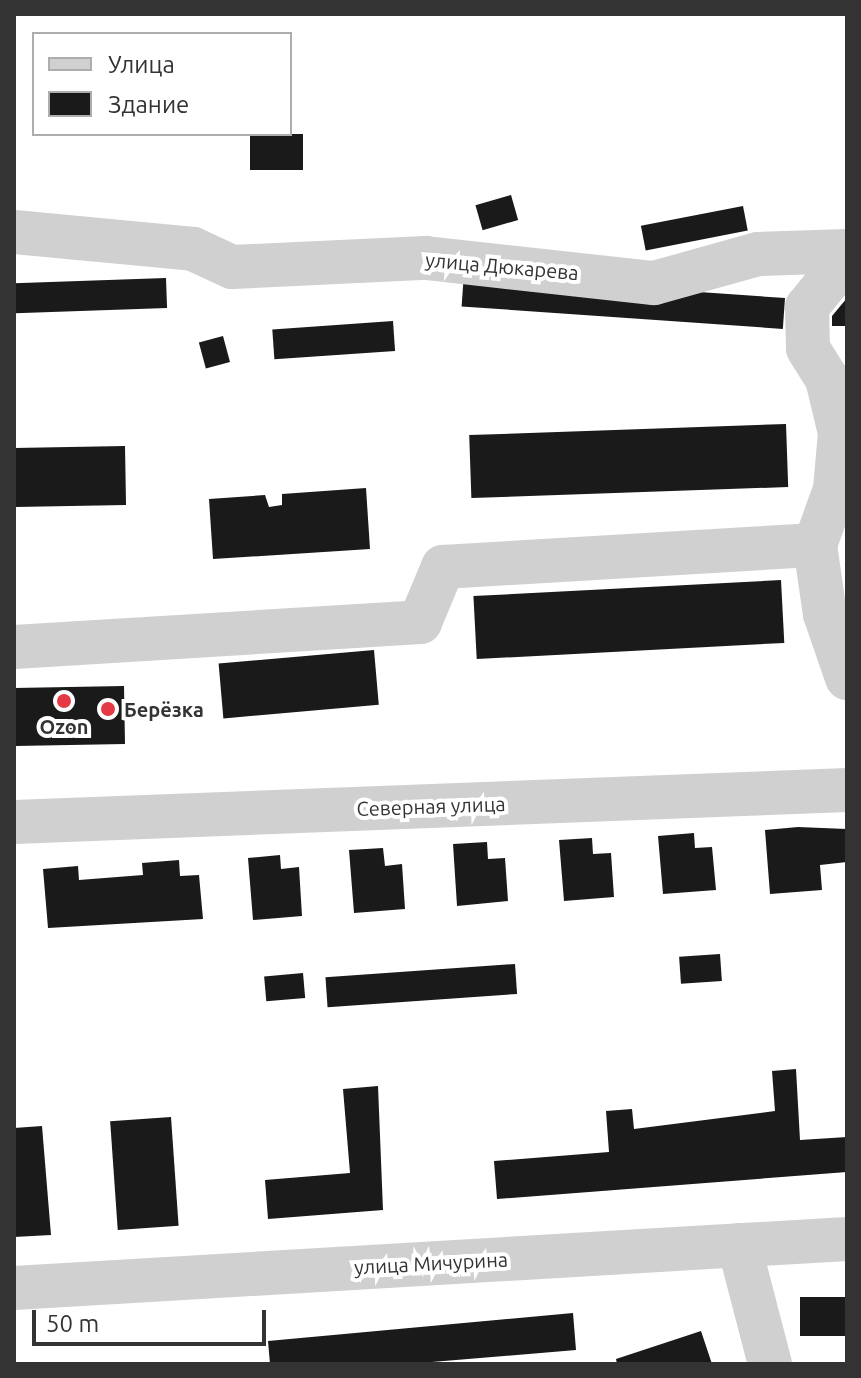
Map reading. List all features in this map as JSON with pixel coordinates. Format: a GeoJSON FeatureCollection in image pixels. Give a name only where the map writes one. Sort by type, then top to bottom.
{"type":"FeatureCollection","features":[{"type":"Feature","properties":{"kind":"street","name":"улица Дюкарева"},"geometry":{"type":"LineString","coordinates":[[14,232],[193,249],[232,267],[426,258],[654,283],[758,254],[840,252]]}},
{"type":"Feature","properties":{"kind":"street"},"geometry":{"type":"LineString","coordinates":[[840,252],[830,279],[807,307],[808,348],[827,379],[840,433],[835,489],[815,545],[825,614],[847,678]]}},
{"type":"Feature","properties":{"kind":"street"},"geometry":{"type":"LineString","coordinates":[[14,647],[420,622],[443,567],[815,545]]}},
{"type":"Feature","properties":{"kind":"street","name":"Северная улица"},"geometry":{"type":"LineString","coordinates":[[14,822],[847,790]]}},
{"type":"Feature","properties":{"kind":"street","name":"улица Мичурина"},"geometry":{"type":"LineString","coordinates":[[14,1288],[847,1239]]}},
{"type":"Feature","properties":{"kind":"street"},"geometry":{"type":"LineString","coordinates":[[739,1245],[770,1364]]}},
{"type":"Feature","properties":{"kind":"building"},"geometry":{"type":"Polygon","coordinates":[[[303,134],[303,170],[250,170],[250,136],[303,134]]]}},
{"type":"Feature","properties":{"kind":"building"},"geometry":{"type":"Polygon","coordinates":[[[511,195],[518,220],[483,230],[475,205],[511,195]]]}},
{"type":"Feature","properties":{"kind":"building"},"geometry":{"type":"Polygon","coordinates":[[[743,206],[748,231],[646,250],[641,226],[743,206]]]}},
{"type":"Feature","properties":{"kind":"building"},"geometry":{"type":"Polygon","coordinates":[[[464,276],[785,298],[783,329],[462,306],[464,276]]]}},
{"type":"Feature","properties":{"kind":"building"},"geometry":{"type":"Polygon","coordinates":[[[166,278],[167,308],[15,313],[14,283],[166,278]]]}},
{"type":"Feature","properties":{"kind":"building"},"geometry":{"type":"Polygon","coordinates":[[[847,298],[847,326],[832,326],[832,316],[847,298]]]}},
{"type":"Feature","properties":{"kind":"building"},"geometry":{"type":"Polygon","coordinates":[[[393,321],[395,351],[274,359],[272,329],[393,321]]]}},
{"type":"Feature","properties":{"kind":"building"},"geometry":{"type":"Polygon","coordinates":[[[223,336],[230,362],[206,369],[199,342],[223,336]]]}},
{"type":"Feature","properties":{"kind":"building"},"geometry":{"type":"Polygon","coordinates":[[[786,424],[788,487],[471,498],[469,435],[786,424]]]}},
{"type":"Feature","properties":{"kind":"building"},"geometry":{"type":"Polygon","coordinates":[[[125,446],[126,505],[15,507],[14,448],[125,446]]]}},
{"type":"Feature","properties":{"kind":"building"},"geometry":{"type":"Polygon","coordinates":[[[366,488],[370,549],[213,559],[209,499],[265,495],[269,507],[282,505],[282,494],[366,488]]]}},
{"type":"Feature","properties":{"kind":"building"},"geometry":{"type":"Polygon","coordinates":[[[781,580],[784,643],[477,659],[473,596],[781,580]]]}},
{"type":"Feature","properties":{"kind":"building"},"geometry":{"type":"Polygon","coordinates":[[[374,650],[379,705],[223,718],[219,664],[374,650]]]}},
{"type":"Feature","properties":{"kind":"building"},"geometry":{"type":"Polygon","coordinates":[[[124,686],[125,744],[15,746],[14,688],[124,686]]]}},
{"type":"Feature","properties":{"kind":"building"},"geometry":{"type":"Polygon","coordinates":[[[798,827],[847,829],[847,862],[820,865],[822,890],[770,894],[765,830],[798,827]]]}},
{"type":"Feature","properties":{"kind":"building"},"geometry":{"type":"Polygon","coordinates":[[[694,833],[695,848],[712,847],[716,890],[663,894],[658,836],[694,833]]]}},
{"type":"Feature","properties":{"kind":"building"},"geometry":{"type":"Polygon","coordinates":[[[592,838],[593,854],[611,853],[614,897],[564,901],[559,840],[592,838]]]}},
{"type":"Feature","properties":{"kind":"building"},"geometry":{"type":"Polygon","coordinates":[[[487,842],[488,859],[505,858],[508,901],[457,906],[453,844],[487,842]]]}},
{"type":"Feature","properties":{"kind":"building"},"geometry":{"type":"Polygon","coordinates":[[[383,848],[385,866],[402,864],[405,909],[354,913],[349,850],[383,848]]]}},
{"type":"Feature","properties":{"kind":"building"},"geometry":{"type":"Polygon","coordinates":[[[280,855],[281,869],[299,867],[302,916],[253,920],[248,858],[280,855]]]}},
{"type":"Feature","properties":{"kind":"building"},"geometry":{"type":"Polygon","coordinates":[[[179,860],[180,876],[199,875],[203,919],[48,928],[43,869],[78,866],[79,880],[143,875],[142,863],[179,860]]]}},
{"type":"Feature","properties":{"kind":"building"},"geometry":{"type":"Polygon","coordinates":[[[720,954],[722,981],[681,984],[679,957],[720,954]]]}},
{"type":"Feature","properties":{"kind":"building"},"geometry":{"type":"Polygon","coordinates":[[[515,964],[517,994],[328,1007],[325,977],[515,964]]]}},
{"type":"Feature","properties":{"kind":"building"},"geometry":{"type":"Polygon","coordinates":[[[303,973],[305,998],[266,1001],[264,976],[303,973]]]}},
{"type":"Feature","properties":{"kind":"building"},"geometry":{"type":"Polygon","coordinates":[[[796,1069],[800,1140],[847,1137],[847,1172],[497,1199],[494,1161],[609,1152],[606,1111],[632,1109],[634,1129],[775,1111],[772,1071],[796,1069]]]}},
{"type":"Feature","properties":{"kind":"building"},"geometry":{"type":"Polygon","coordinates":[[[378,1086],[383,1210],[268,1219],[265,1180],[350,1173],[343,1089],[378,1086]]]}},
{"type":"Feature","properties":{"kind":"building"},"geometry":{"type":"Polygon","coordinates":[[[171,1117],[179,1226],[118,1230],[110,1121],[171,1117]]]}},
{"type":"Feature","properties":{"kind":"building"},"geometry":{"type":"Polygon","coordinates":[[[42,1126],[51,1235],[14,1237],[14,1128],[42,1126]]]}},
{"type":"Feature","properties":{"kind":"building"},"geometry":{"type":"Polygon","coordinates":[[[800,1297],[847,1297],[847,1336],[800,1336],[800,1297]]]}},
{"type":"Feature","properties":{"kind":"building"},"geometry":{"type":"Polygon","coordinates":[[[573,1313],[576,1350],[408,1364],[270,1364],[268,1341],[573,1313]]]}},
{"type":"Feature","properties":{"kind":"building"},"geometry":{"type":"Polygon","coordinates":[[[701,1331],[712,1364],[617,1364],[616,1359],[701,1331]]]}},
{"type":"Feature","properties":{"kind":"place","name":"Ozon"},"geometry":{"type":"Point","coordinates":[64,701]}},
{"type":"Feature","properties":{"kind":"place","name":"Берёзка"},"geometry":{"type":"Point","coordinates":[108,709]}}]}
